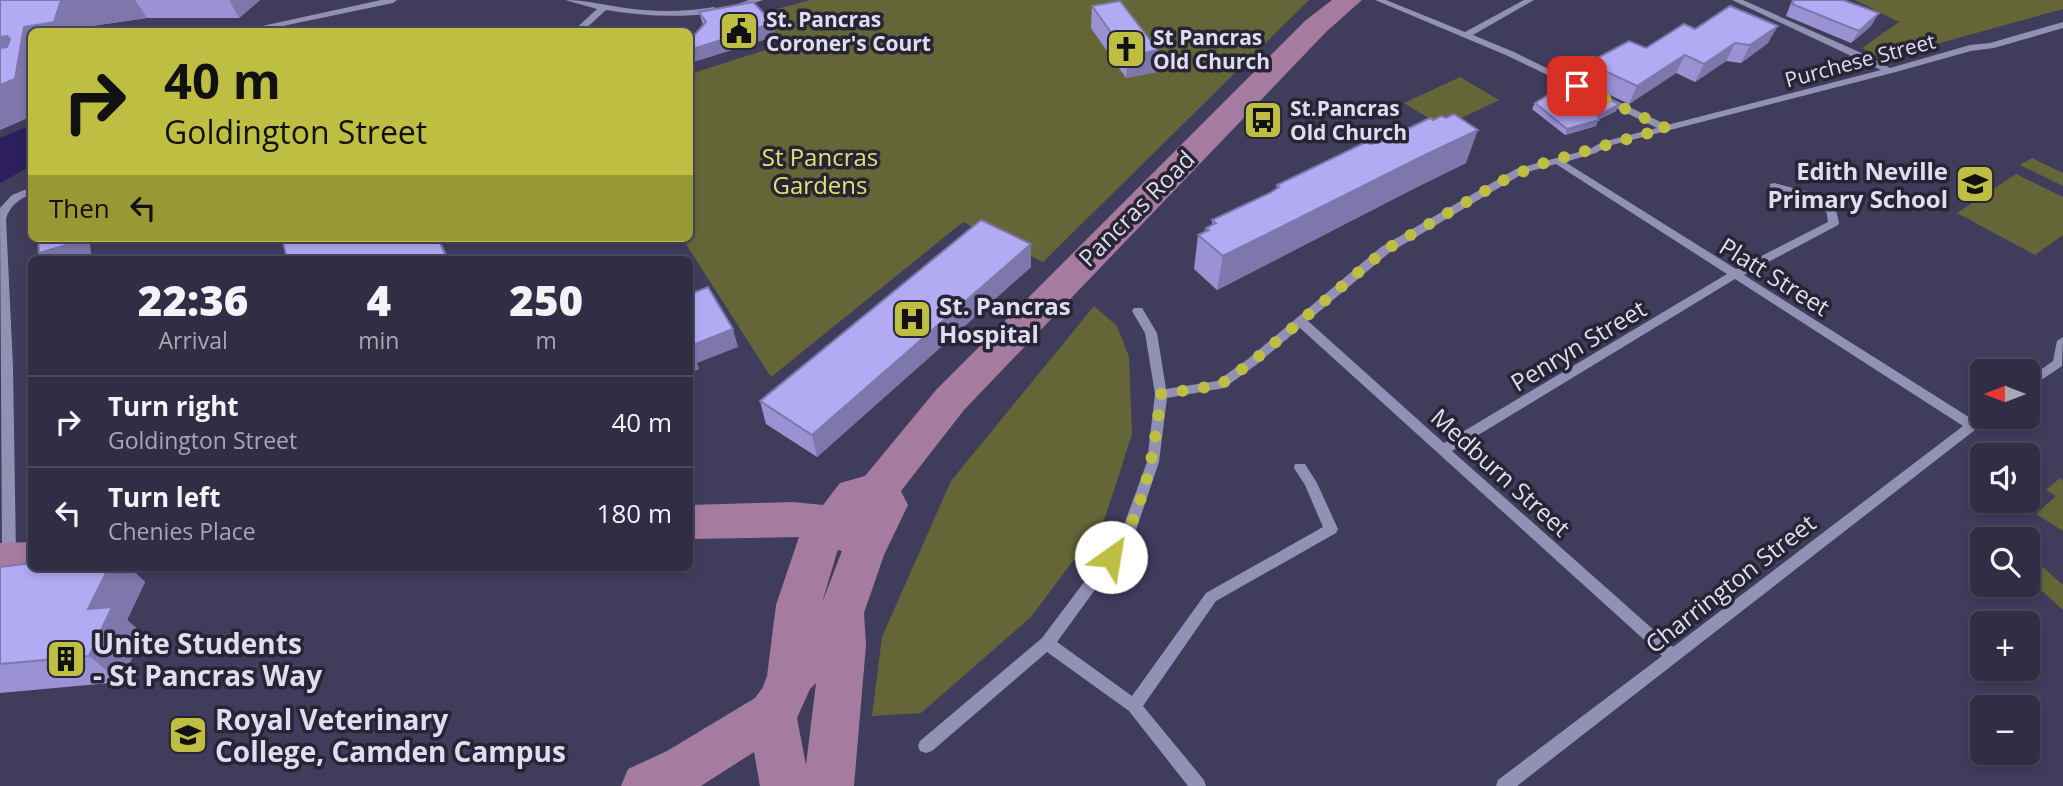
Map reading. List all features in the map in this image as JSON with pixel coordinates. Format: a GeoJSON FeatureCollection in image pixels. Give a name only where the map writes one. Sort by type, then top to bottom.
{"type":"FeatureCollection","features":[{"type":"Feature","properties":{"kind":"main road","name":"Pancras Road"},"geometry":{"type":"LineString","coordinates":[[878,489],[950,400],[1018,329],[1316,26],[1349,0]]}},
{"type":"Feature","properties":{"kind":"main road"},"geometry":{"type":"LineString","coordinates":[[646,786],[685,768],[782,695],[820,646],[841,612],[862,555],[887,505],[878,489],[855,495],[832,523],[811,559],[799,605],[782,695],[785,786]]}},
{"type":"Feature","properties":{"kind":"main road"},"geometry":{"type":"LineString","coordinates":[[693,522],[770,519],[832,523],[854,540],[862,555]]}},
{"type":"Feature","properties":{"kind":"main road"},"geometry":{"type":"LineString","coordinates":[[829,786],[843,645],[841,612]]}},
{"type":"Feature","properties":{"kind":"street"},"geometry":{"type":"LineString","coordinates":[[257,28],[393,0]]}},
{"type":"Feature","properties":{"kind":"street"},"geometry":{"type":"LineString","coordinates":[[569,0],[603,8],[679,13],[705,11],[759,0]]}},
{"type":"Feature","properties":{"kind":"street"},"geometry":{"type":"LineString","coordinates":[[1379,0],[1467,35],[1666,128]]}},
{"type":"Feature","properties":{"kind":"street"},"geometry":{"type":"LineString","coordinates":[[1467,35],[1530,0]]}},
{"type":"Feature","properties":{"kind":"street"},"geometry":{"type":"LineString","coordinates":[[1737,0],[1889,71]]}},
{"type":"Feature","properties":{"kind":"street"},"geometry":{"type":"LineString","coordinates":[[580,28],[603,8]]}},
{"type":"Feature","properties":{"kind":"street","name":"Purchese Street"},"geometry":{"type":"LineString","coordinates":[[1161,394],[1220,385],[1385,250],[1530,167],[1666,128],[2063,24]]}},
{"type":"Feature","properties":{"kind":"street","name":"Platt Street"},"geometry":{"type":"LineString","coordinates":[[1556,160],[1734,275],[1970,416]]}},
{"type":"Feature","properties":{"kind":"street","name":"Penryn Street"},"geometry":{"type":"LineString","coordinates":[[1443,450],[1734,275],[1834,223],[1831,207],[1812,196],[1774,186]]}},
{"type":"Feature","properties":{"kind":"street"},"geometry":{"type":"LineString","coordinates":[[14,560],[1,219],[2,211],[11,200],[28,192]]}},
{"type":"Feature","properties":{"kind":"street"},"geometry":{"type":"LineString","coordinates":[[926,746],[1047,643],[1126,536],[1153,462],[1161,394],[1152,333],[1139,311]]}},
{"type":"Feature","properties":{"kind":"street","name":"Medburn Street"},"geometry":{"type":"LineString","coordinates":[[1300,321],[1672,656]]}},
{"type":"Feature","properties":{"kind":"street"},"geometry":{"type":"LineString","coordinates":[[2040,376],[2058,363],[2063,341]]}},
{"type":"Feature","properties":{"kind":"street","name":"Charrington Street"},"geometry":{"type":"LineString","coordinates":[[1504,786],[1970,428]]}},
{"type":"Feature","properties":{"kind":"street"},"geometry":{"type":"LineString","coordinates":[[1134,706],[1211,597],[1331,529],[1310,482],[1300,468]]}},
{"type":"Feature","properties":{"kind":"street"},"geometry":{"type":"LineString","coordinates":[[1047,643],[1134,706],[1198,786]]}},
{"type":"Feature","properties":{"kind":"green space","name":"St Pancras Gardens"},"geometry":{"type":"Polygon","coordinates":[[[810,0],[1309,0],[1043,262],[963,222],[771,377],[685,242],[693,242],[693,73],[784,44],[758,14],[810,0]]]}},
{"type":"Feature","properties":{"kind":"green space"},"geometry":{"type":"Polygon","coordinates":[[[1855,0],[2063,0],[2063,9],[1882,59],[1862,48],[1899,22],[1855,0]]]}},
{"type":"Feature","properties":{"kind":"green space"},"geometry":{"type":"Polygon","coordinates":[[[1460,77],[1499,100],[1443,127],[1404,103],[1460,77]]]}},
{"type":"Feature","properties":{"kind":"green space"},"geometry":{"type":"Polygon","coordinates":[[[2032,158],[2063,173],[2063,186],[2020,165],[2032,158]]]}},
{"type":"Feature","properties":{"kind":"green space"},"geometry":{"type":"Polygon","coordinates":[[[2016,174],[2063,197],[2063,235],[2035,255],[1957,213],[2016,174]]]}},
{"type":"Feature","properties":{"kind":"green space"},"geometry":{"type":"Polygon","coordinates":[[[1094,306],[1117,326],[1129,357],[1132,434],[1105,518],[1031,617],[921,713],[872,716],[882,637],[951,481],[1094,306]]]}},
{"type":"Feature","properties":{"kind":"green space"},"geometry":{"type":"Polygon","coordinates":[[[2060,478],[2063,480],[2063,531],[2036,514],[2056,496],[2046,490],[2060,478]]]}},
{"type":"Feature","properties":{"kind":"green space"},"geometry":{"type":"Polygon","coordinates":[[[2040,565],[2063,585],[2063,610],[2040,589],[2040,565]]]}},
{"type":"Feature","properties":{"kind":"shaded area"},"geometry":{"type":"Polygon","coordinates":[[[28,126],[28,168],[0,183],[0,138],[28,126]]]}},
{"type":"Feature","properties":{"kind":"pier"},"geometry":{"type":"Polygon","coordinates":[[[306,7],[277,28],[241,28],[256,18],[306,7]]]}},
{"type":"Feature","properties":{"kind":"building"},"geometry":{"type":"Polygon","coordinates":[[[0,0],[61,0],[54,22],[24,27],[15,79],[0,85],[0,48],[7,47],[10,39],[7,36],[0,37],[0,0]]]}},
{"type":"Feature","properties":{"kind":"building"},"geometry":{"type":"Polygon","coordinates":[[[1794,0],[1843,0],[1879,13],[1859,31],[1792,4],[1794,0]]]}},
{"type":"Feature","properties":{"kind":"building"},"geometry":{"type":"Polygon","coordinates":[[[1120,1],[1158,50],[1128,56],[1092,6],[1120,1]]]}},
{"type":"Feature","properties":{"kind":"building"},"geometry":{"type":"Polygon","coordinates":[[[753,2],[773,23],[693,49],[693,37],[706,22],[699,12],[753,2]]]}},
{"type":"Feature","properties":{"kind":"building"},"geometry":{"type":"Polygon","coordinates":[[[1730,6],[1778,26],[1750,45],[1735,43],[1704,64],[1685,55],[1637,86],[1588,63],[1629,41],[1646,48],[1684,24],[1695,29],[1730,6]]]}},
{"type":"Feature","properties":{"kind":"building"},"geometry":{"type":"Polygon","coordinates":[[[1571,81],[1619,104],[1598,116],[1599,120],[1567,129],[1535,103],[1571,81]]]}},
{"type":"Feature","properties":{"kind":"building"},"geometry":{"type":"Polygon","coordinates":[[[1454,114],[1478,130],[1223,256],[1198,235],[1216,223],[1212,220],[1270,193],[1279,187],[1277,185],[1366,142],[1380,142],[1430,118],[1446,118],[1454,114]]]}},
{"type":"Feature","properties":{"kind":"building"},"geometry":{"type":"Polygon","coordinates":[[[981,220],[1031,244],[812,435],[760,401],[981,220]]]}},
{"type":"Feature","properties":{"kind":"building"},"geometry":{"type":"Polygon","coordinates":[[[38,242],[73,242],[73,243],[39,253],[38,242]]]}},
{"type":"Feature","properties":{"kind":"building"},"geometry":{"type":"Polygon","coordinates":[[[283,242],[440,242],[446,256],[286,256],[283,242]]]}},
{"type":"Feature","properties":{"kind":"building"},"geometry":{"type":"Polygon","coordinates":[[[708,287],[733,329],[693,345],[693,293],[708,287]]]}},
{"type":"Feature","properties":{"kind":"building"},"geometry":{"type":"Polygon","coordinates":[[[28,564],[28,571],[107,571],[88,609],[112,607],[89,656],[0,664],[0,567],[28,564]]]}},
{"type":"Feature","properties":{"kind":"place","name":"St. Pancras Coroner's Court"},"geometry":{"type":"Point","coordinates":[739,31]}},
{"type":"Feature","properties":{"kind":"place","name":"St Pancras Old Church"},"geometry":{"type":"Point","coordinates":[1126,49]}},
{"type":"Feature","properties":{"kind":"place","name":"St.Pancras Old Church"},"geometry":{"type":"Point","coordinates":[1263,120]}},
{"type":"Feature","properties":{"kind":"place","name":"Edith Neville Primary School"},"geometry":{"type":"Point","coordinates":[1975,184]}},
{"type":"Feature","properties":{"kind":"place","name":"St. Pancras Hospital"},"geometry":{"type":"Point","coordinates":[912,319]}},
{"type":"Feature","properties":{"kind":"place","name":"Unite Students - St Pancras Way"},"geometry":{"type":"Point","coordinates":[66,659]}},
{"type":"Feature","properties":{"kind":"place","name":"Royal Veterinary College, Camden Campus"},"geometry":{"type":"Point","coordinates":[188,735]}},
{"type":"Feature","properties":{"kind":"route"},"geometry":{"type":"LineString","coordinates":[[1111,557],[1126,536],[1153,462],[1161,394],[1220,385],[1252,362],[1385,250],[1509,177],[1530,167],[1666,128],[1577,86]]}}]}
